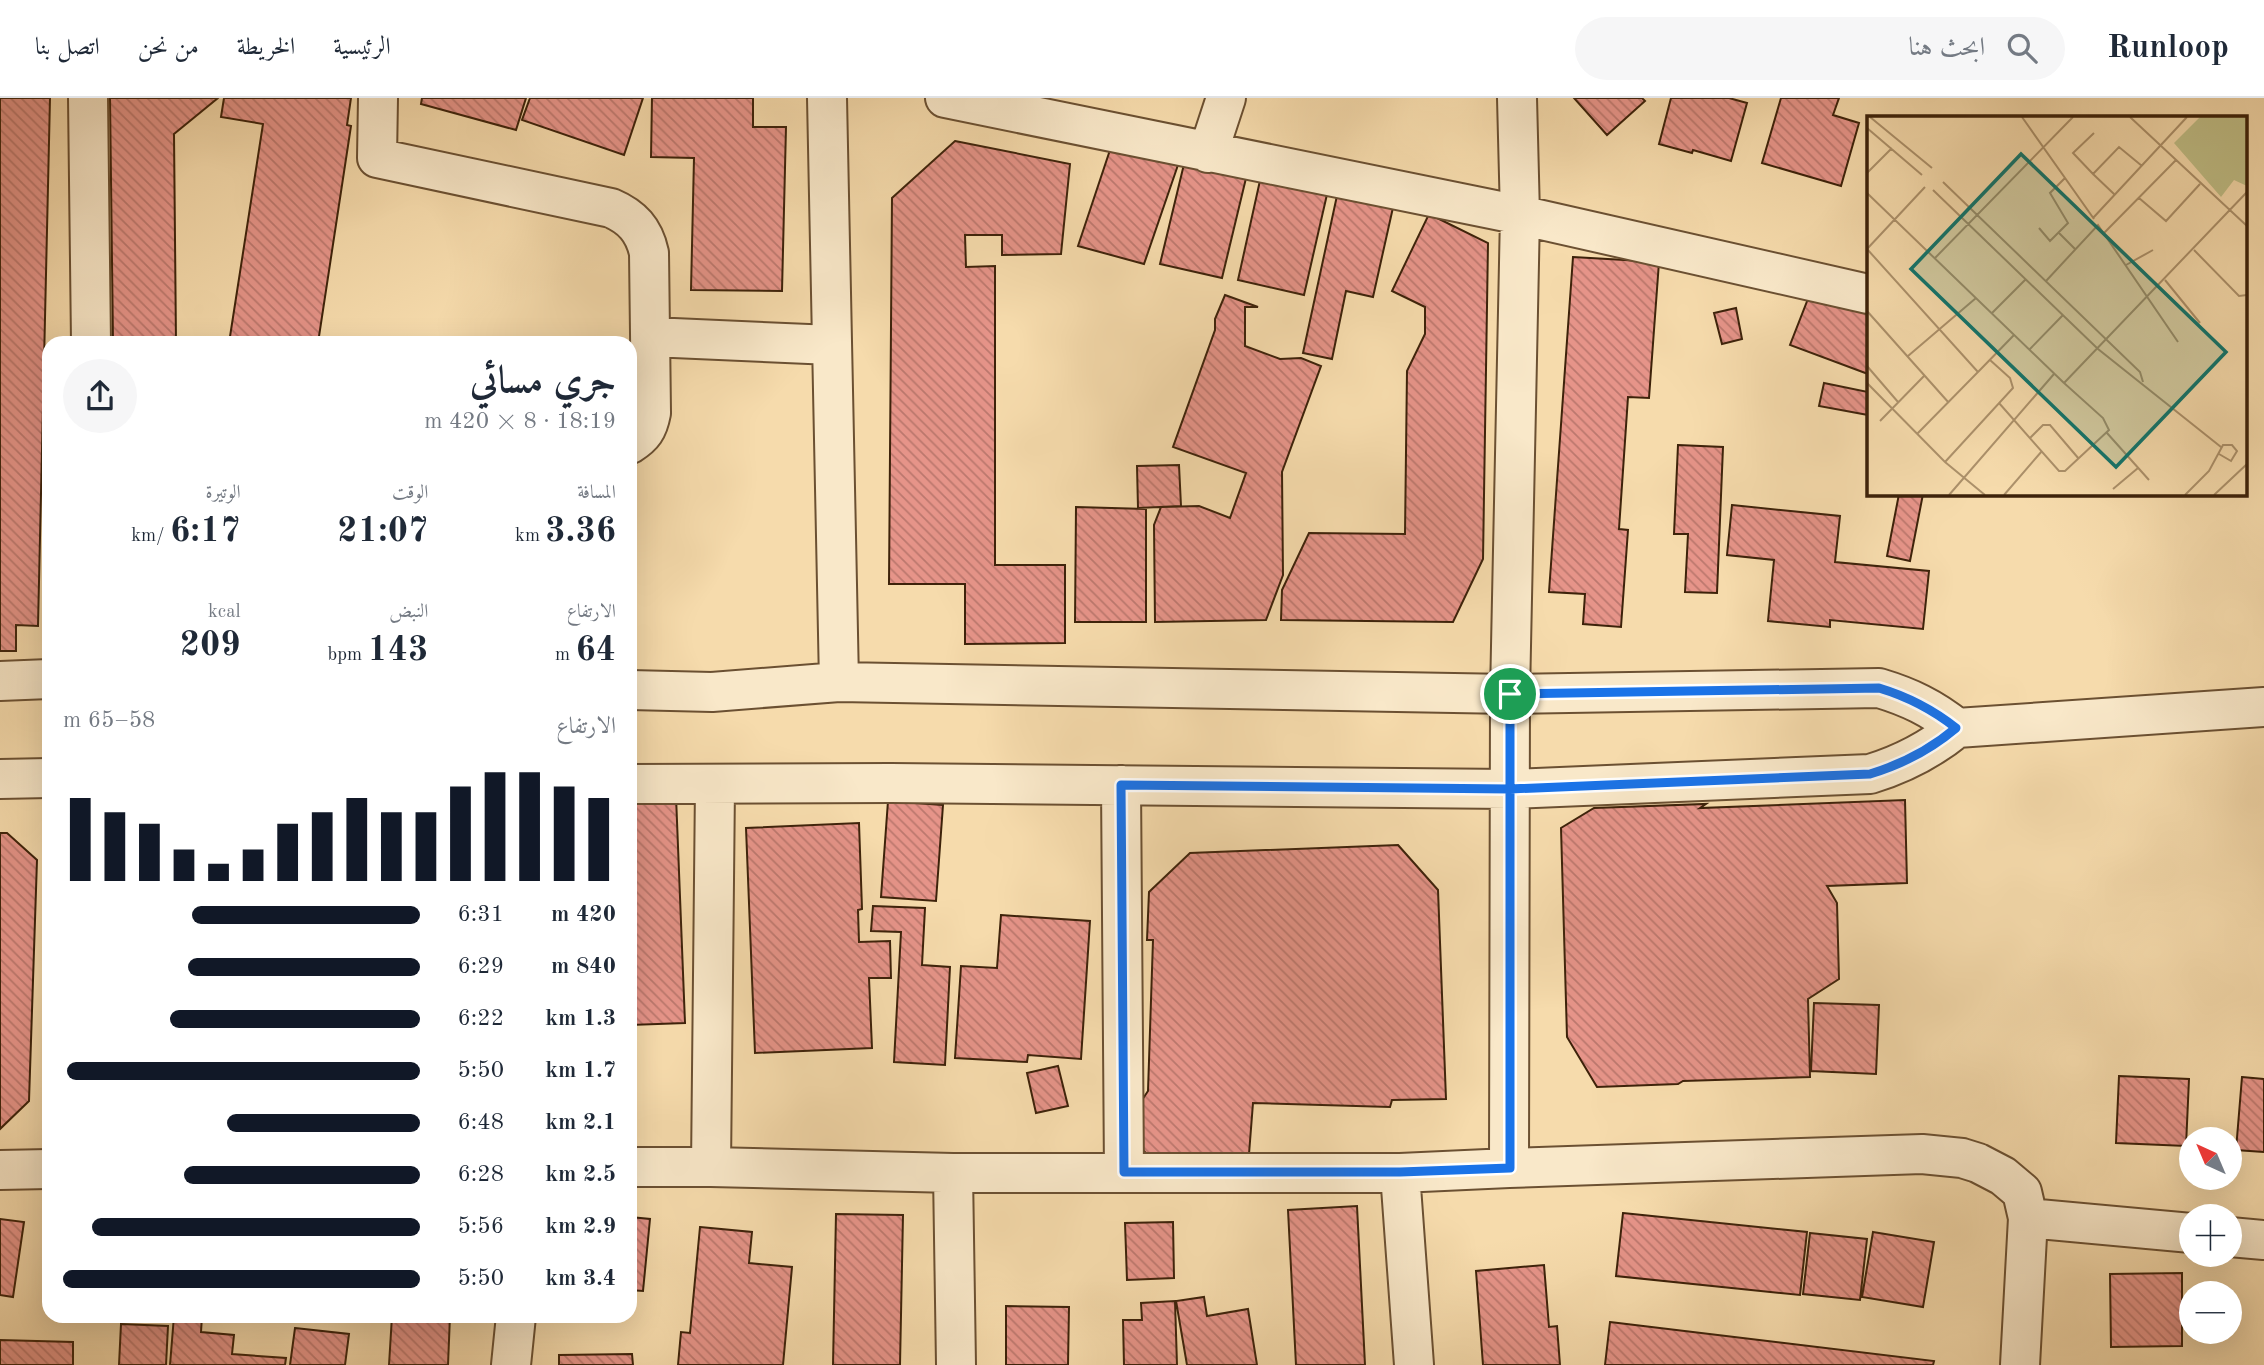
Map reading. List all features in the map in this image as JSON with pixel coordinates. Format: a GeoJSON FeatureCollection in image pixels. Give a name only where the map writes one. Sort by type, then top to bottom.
{"type":"FeatureCollection","features":[{"type":"Feature","properties":{"kind":"street"},"geometry":{"type":"LineString","coordinates":[[88,98],[91,336]]}},
{"type":"Feature","properties":{"kind":"street"},"geometry":{"type":"LineString","coordinates":[[378,98],[377,158],[611,208],[625,214],[637,225],[645,237],[649,253],[652,413],[649,426],[637,440]]}},
{"type":"Feature","properties":{"kind":"street"},"geometry":{"type":"LineString","coordinates":[[827,98],[839,682]]}},
{"type":"Feature","properties":{"kind":"street"},"geometry":{"type":"LineString","coordinates":[[945,98],[1520,215],[1867,295]]}},
{"type":"Feature","properties":{"kind":"street"},"geometry":{"type":"LineString","coordinates":[[1209,153],[1226,98]]}},
{"type":"Feature","properties":{"kind":"street"},"geometry":{"type":"LineString","coordinates":[[1510,1168],[1510,694],[1520,215],[1517,98]]}},
{"type":"Feature","properties":{"kind":"street"},"geometry":{"type":"LineString","coordinates":[[651,337],[832,345]]}},
{"type":"Feature","properties":{"kind":"street"},"geometry":{"type":"LineString","coordinates":[[0,681],[42,679]]}},
{"type":"Feature","properties":{"kind":"street"},"geometry":{"type":"LineString","coordinates":[[637,690],[712,692],[839,682],[1510,694],[1879,688],[1925,705],[1956,728]]}},
{"type":"Feature","properties":{"kind":"street"},"geometry":{"type":"LineString","coordinates":[[637,783],[1510,789],[1870,774],[1919,755],[1956,728],[2264,707]]}},
{"type":"Feature","properties":{"kind":"street"},"geometry":{"type":"LineString","coordinates":[[0,779],[42,778]]}},
{"type":"Feature","properties":{"kind":"street"},"geometry":{"type":"LineString","coordinates":[[711,1167],[715,785]]}},
{"type":"Feature","properties":{"kind":"street"},"geometry":{"type":"LineString","coordinates":[[1121,785],[1124,1172]]}},
{"type":"Feature","properties":{"kind":"street"},"geometry":{"type":"LineString","coordinates":[[637,1167],[953,1173],[1400,1172],[1922,1154],[1970,1160],[2003,1176],[2022,1192],[2028,1218],[2020,1365]]}},
{"type":"Feature","properties":{"kind":"street"},"geometry":{"type":"LineString","coordinates":[[0,1170],[42,1169]]}},
{"type":"Feature","properties":{"kind":"street"},"geometry":{"type":"LineString","coordinates":[[1400,1172],[1414,1365]]}},
{"type":"Feature","properties":{"kind":"street"},"geometry":{"type":"LineString","coordinates":[[953,1173],[956,1365]]}},
{"type":"Feature","properties":{"kind":"street"},"geometry":{"type":"LineString","coordinates":[[2028,1218],[2179,1232]]}},
{"type":"Feature","properties":{"kind":"street"},"geometry":{"type":"LineString","coordinates":[[2242,1238],[2264,1240]]}},
{"type":"Feature","properties":{"kind":"street"},"geometry":{"type":"LineString","coordinates":[[511,1365],[515,1323]]}},
{"type":"Feature","properties":{"kind":"building"},"geometry":{"type":"Polygon","coordinates":[[[0,98],[50,98],[45,336],[42,336],[38,626],[16,625],[16,651],[0,651],[0,98]]]}},
{"type":"Feature","properties":{"kind":"building"},"geometry":{"type":"Polygon","coordinates":[[[110,98],[218,98],[174,134],[176,336],[113,336],[110,98]]]}},
{"type":"Feature","properties":{"kind":"building"},"geometry":{"type":"Polygon","coordinates":[[[224,98],[351,98],[347,125],[351,126],[319,336],[230,336],[263,124],[221,117],[224,98]]]}},
{"type":"Feature","properties":{"kind":"building"},"geometry":{"type":"Polygon","coordinates":[[[422,98],[526,98],[516,130],[421,104],[422,98]]]}},
{"type":"Feature","properties":{"kind":"building"},"geometry":{"type":"Polygon","coordinates":[[[530,98],[643,98],[624,155],[522,120],[530,98]]]}},
{"type":"Feature","properties":{"kind":"building"},"geometry":{"type":"Polygon","coordinates":[[[652,98],[753,98],[753,127],[786,127],[782,291],[691,290],[694,158],[651,157],[652,98]]]}},
{"type":"Feature","properties":{"kind":"building"},"geometry":{"type":"Polygon","coordinates":[[[1574,98],[1642,98],[1645,101],[1607,135],[1574,98]]]}},
{"type":"Feature","properties":{"kind":"building"},"geometry":{"type":"Polygon","coordinates":[[[1671,98],[1729,98],[1747,103],[1731,161],[1659,144],[1671,98]]]}},
{"type":"Feature","properties":{"kind":"building"},"geometry":{"type":"Polygon","coordinates":[[[1781,98],[1839,98],[1833,115],[1859,123],[1841,186],[1762,163],[1781,98]]]}},
{"type":"Feature","properties":{"kind":"building"},"geometry":{"type":"Polygon","coordinates":[[[955,141],[1070,164],[1061,254],[1002,255],[1002,235],[965,235],[966,267],[995,266],[995,565],[1065,565],[1065,643],[965,644],[965,584],[889,584],[892,198],[955,141]]]}},
{"type":"Feature","properties":{"kind":"building"},"geometry":{"type":"Polygon","coordinates":[[[1112,144],[1178,165],[1144,264],[1078,246],[1112,144]]]}},
{"type":"Feature","properties":{"kind":"building"},"geometry":{"type":"Polygon","coordinates":[[[1185,160],[1247,174],[1222,278],[1160,264],[1185,160]]]}},
{"type":"Feature","properties":{"kind":"building"},"geometry":{"type":"Polygon","coordinates":[[[1261,176],[1328,190],[1304,295],[1238,280],[1261,176]]]}},
{"type":"Feature","properties":{"kind":"building"},"geometry":{"type":"Polygon","coordinates":[[[1338,191],[1394,203],[1373,297],[1346,291],[1332,359],[1303,353],[1338,191]]]}},
{"type":"Feature","properties":{"kind":"building"},"geometry":{"type":"Polygon","coordinates":[[[1429,214],[1488,243],[1483,559],[1453,622],[1281,620],[1282,590],[1309,533],[1405,534],[1407,371],[1425,334],[1425,307],[1392,291],[1429,214]]]}},
{"type":"Feature","properties":{"kind":"building"},"geometry":{"type":"Polygon","coordinates":[[[1573,257],[1659,262],[1649,398],[1628,397],[1619,529],[1628,530],[1621,627],[1583,624],[1585,594],[1549,592],[1573,257]]]}},
{"type":"Feature","properties":{"kind":"building"},"geometry":{"type":"Polygon","coordinates":[[[1813,286],[1867,307],[1867,374],[1790,345],[1813,286]]]}},
{"type":"Feature","properties":{"kind":"building"},"geometry":{"type":"Polygon","coordinates":[[[1225,295],[1258,307],[1245,307],[1245,346],[1280,359],[1301,358],[1321,366],[1282,472],[1283,575],[1266,620],[1155,622],[1154,525],[1161,507],[1199,506],[1230,518],[1246,473],[1173,447],[1225,295]]]}},
{"type":"Feature","properties":{"kind":"building"},"geometry":{"type":"Polygon","coordinates":[[[1736,308],[1742,339],[1722,344],[1714,313],[1736,308]]]}},
{"type":"Feature","properties":{"kind":"building"},"geometry":{"type":"Polygon","coordinates":[[[1824,383],[1867,392],[1867,415],[1819,406],[1824,383]]]}},
{"type":"Feature","properties":{"kind":"building"},"geometry":{"type":"Polygon","coordinates":[[[1678,445],[1723,447],[1717,593],[1685,592],[1688,534],[1674,534],[1678,445]]]}},
{"type":"Feature","properties":{"kind":"building"},"geometry":{"type":"Polygon","coordinates":[[[1179,465],[1181,506],[1138,508],[1137,466],[1179,465]]]}},
{"type":"Feature","properties":{"kind":"building"},"geometry":{"type":"Polygon","coordinates":[[[1899,495],[1923,495],[1910,561],[1887,556],[1899,495]]]}},
{"type":"Feature","properties":{"kind":"building"},"geometry":{"type":"Polygon","coordinates":[[[1732,505],[1840,516],[1835,562],[1929,571],[1923,629],[1830,620],[1830,627],[1768,621],[1774,560],[1727,555],[1732,505]]]}},
{"type":"Feature","properties":{"kind":"building"},"geometry":{"type":"Polygon","coordinates":[[[1076,507],[1146,509],[1146,622],[1075,622],[1076,507]]]}},
{"type":"Feature","properties":{"kind":"building"},"geometry":{"type":"Polygon","coordinates":[[[676,796],[685,1023],[637,1025],[637,798],[676,796]]]}},
{"type":"Feature","properties":{"kind":"building"},"geometry":{"type":"Polygon","coordinates":[[[1905,800],[1907,883],[1827,886],[1837,903],[1839,979],[1808,999],[1810,1077],[1597,1087],[1567,1037],[1561,828],[1594,808],[1706,804],[1700,808],[1905,800]]]}},
{"type":"Feature","properties":{"kind":"building"},"geometry":{"type":"Polygon","coordinates":[[[888,801],[943,805],[936,901],[881,897],[888,801]]]}},
{"type":"Feature","properties":{"kind":"building"},"geometry":{"type":"Polygon","coordinates":[[[859,823],[862,909],[858,910],[859,942],[890,941],[891,978],[869,978],[872,1048],[755,1053],[746,828],[859,823]]]}},
{"type":"Feature","properties":{"kind":"building"},"geometry":{"type":"Polygon","coordinates":[[[0,833],[7,833],[37,860],[29,1101],[0,1129],[0,833]]]}},
{"type":"Feature","properties":{"kind":"building"},"geometry":{"type":"Polygon","coordinates":[[[1398,845],[1438,890],[1446,1099],[1392,1100],[1390,1107],[1253,1103],[1249,1154],[1150,1158],[1135,1141],[1138,1106],[1148,1091],[1153,940],[1147,940],[1149,892],[1190,853],[1398,845]]]}},
{"type":"Feature","properties":{"kind":"building"},"geometry":{"type":"Polygon","coordinates":[[[873,906],[925,908],[922,965],[950,967],[945,1065],[894,1062],[901,932],[871,931],[873,906]]]}},
{"type":"Feature","properties":{"kind":"building"},"geometry":{"type":"Polygon","coordinates":[[[1001,915],[1090,921],[1081,1059],[1028,1055],[1027,1062],[955,1058],[961,966],[997,968],[1001,915]]]}},
{"type":"Feature","properties":{"kind":"building"},"geometry":{"type":"Polygon","coordinates":[[[1814,1003],[1879,1005],[1876,1074],[1811,1071],[1814,1003]]]}},
{"type":"Feature","properties":{"kind":"building"},"geometry":{"type":"Polygon","coordinates":[[[1058,1066],[1068,1106],[1036,1113],[1027,1073],[1058,1066]]]}},
{"type":"Feature","properties":{"kind":"building"},"geometry":{"type":"Polygon","coordinates":[[[2119,1076],[2189,1079],[2187,1127],[2179,1127],[2179,1146],[2116,1143],[2119,1076]]]}},
{"type":"Feature","properties":{"kind":"building"},"geometry":{"type":"Polygon","coordinates":[[[2242,1077],[2264,1079],[2264,1152],[2242,1150],[2242,1127],[2238,1127],[2242,1077]]]}},
{"type":"Feature","properties":{"kind":"building"},"geometry":{"type":"Polygon","coordinates":[[[1357,1206],[1365,1365],[1296,1365],[1288,1210],[1357,1206]]]}},
{"type":"Feature","properties":{"kind":"building"},"geometry":{"type":"Polygon","coordinates":[[[1623,1213],[1807,1232],[1800,1295],[1616,1276],[1623,1213]]]}},
{"type":"Feature","properties":{"kind":"building"},"geometry":{"type":"Polygon","coordinates":[[[836,1214],[903,1215],[900,1365],[833,1365],[836,1214]]]}},
{"type":"Feature","properties":{"kind":"building"},"geometry":{"type":"Polygon","coordinates":[[[637,1218],[650,1219],[643,1291],[637,1291],[637,1218]]]}},
{"type":"Feature","properties":{"kind":"building"},"geometry":{"type":"Polygon","coordinates":[[[0,1219],[24,1222],[13,1297],[0,1295],[0,1219]]]}},
{"type":"Feature","properties":{"kind":"building"},"geometry":{"type":"Polygon","coordinates":[[[1173,1222],[1174,1278],[1127,1280],[1125,1223],[1173,1222]]]}},
{"type":"Feature","properties":{"kind":"building"},"geometry":{"type":"Polygon","coordinates":[[[700,1227],[752,1232],[749,1263],[792,1267],[783,1365],[678,1365],[681,1332],[690,1333],[700,1227]]]}},
{"type":"Feature","properties":{"kind":"building"},"geometry":{"type":"Polygon","coordinates":[[[1873,1232],[1934,1242],[1923,1307],[1862,1297],[1873,1232]]]}},
{"type":"Feature","properties":{"kind":"building"},"geometry":{"type":"Polygon","coordinates":[[[1810,1233],[1867,1239],[1860,1300],[1803,1294],[1810,1233]]]}},
{"type":"Feature","properties":{"kind":"building"},"geometry":{"type":"Polygon","coordinates":[[[1544,1265],[1549,1327],[1557,1326],[1560,1365],[1483,1365],[1476,1271],[1544,1265]]]}},
{"type":"Feature","properties":{"kind":"building"},"geometry":{"type":"Polygon","coordinates":[[[2182,1273],[2182,1281],[2179,1281],[2179,1344],[2182,1346],[2111,1347],[2110,1274],[2182,1273]]]}},
{"type":"Feature","properties":{"kind":"building"},"geometry":{"type":"Polygon","coordinates":[[[1204,1297],[1207,1316],[1248,1309],[1257,1365],[1187,1365],[1176,1301],[1204,1297]]]}},
{"type":"Feature","properties":{"kind":"building"},"geometry":{"type":"Polygon","coordinates":[[[1175,1301],[1177,1365],[1124,1365],[1123,1320],[1142,1320],[1141,1303],[1175,1301]]]}},
{"type":"Feature","properties":{"kind":"building"},"geometry":{"type":"Polygon","coordinates":[[[1006,1306],[1069,1307],[1068,1365],[1006,1365],[1006,1306]]]}},
{"type":"Feature","properties":{"kind":"building"},"geometry":{"type":"Polygon","coordinates":[[[1610,1322],[1934,1361],[1933,1365],[1605,1365],[1610,1322]]]}},
{"type":"Feature","properties":{"kind":"building"},"geometry":{"type":"Polygon","coordinates":[[[173,1323],[202,1323],[201,1332],[234,1335],[232,1354],[286,1358],[285,1365],[170,1365],[173,1323]]]}},
{"type":"Feature","properties":{"kind":"building"},"geometry":{"type":"Polygon","coordinates":[[[392,1323],[450,1323],[448,1365],[389,1365],[392,1323]]]}},
{"type":"Feature","properties":{"kind":"building"},"geometry":{"type":"Polygon","coordinates":[[[121,1324],[168,1326],[166,1365],[119,1365],[121,1324]]]}},
{"type":"Feature","properties":{"kind":"building"},"geometry":{"type":"Polygon","coordinates":[[[295,1328],[349,1334],[345,1365],[290,1365],[295,1328]]]}},
{"type":"Feature","properties":{"kind":"building"},"geometry":{"type":"Polygon","coordinates":[[[0,1340],[73,1342],[73,1365],[0,1365],[0,1340]]]}},
{"type":"Feature","properties":{"kind":"building"},"geometry":{"type":"Polygon","coordinates":[[[632,1354],[633,1365],[559,1365],[559,1355],[632,1354]]]}},
{"type":"Feature","properties":{"kind":"route"},"geometry":{"type":"LineString","coordinates":[[1510,694],[1510,789],[1121,785],[1124,1172],[1400,1172],[1510,1168],[1510,789],[1870,774],[1919,755],[1956,728],[1925,705],[1879,688],[1510,694]]}}]}
